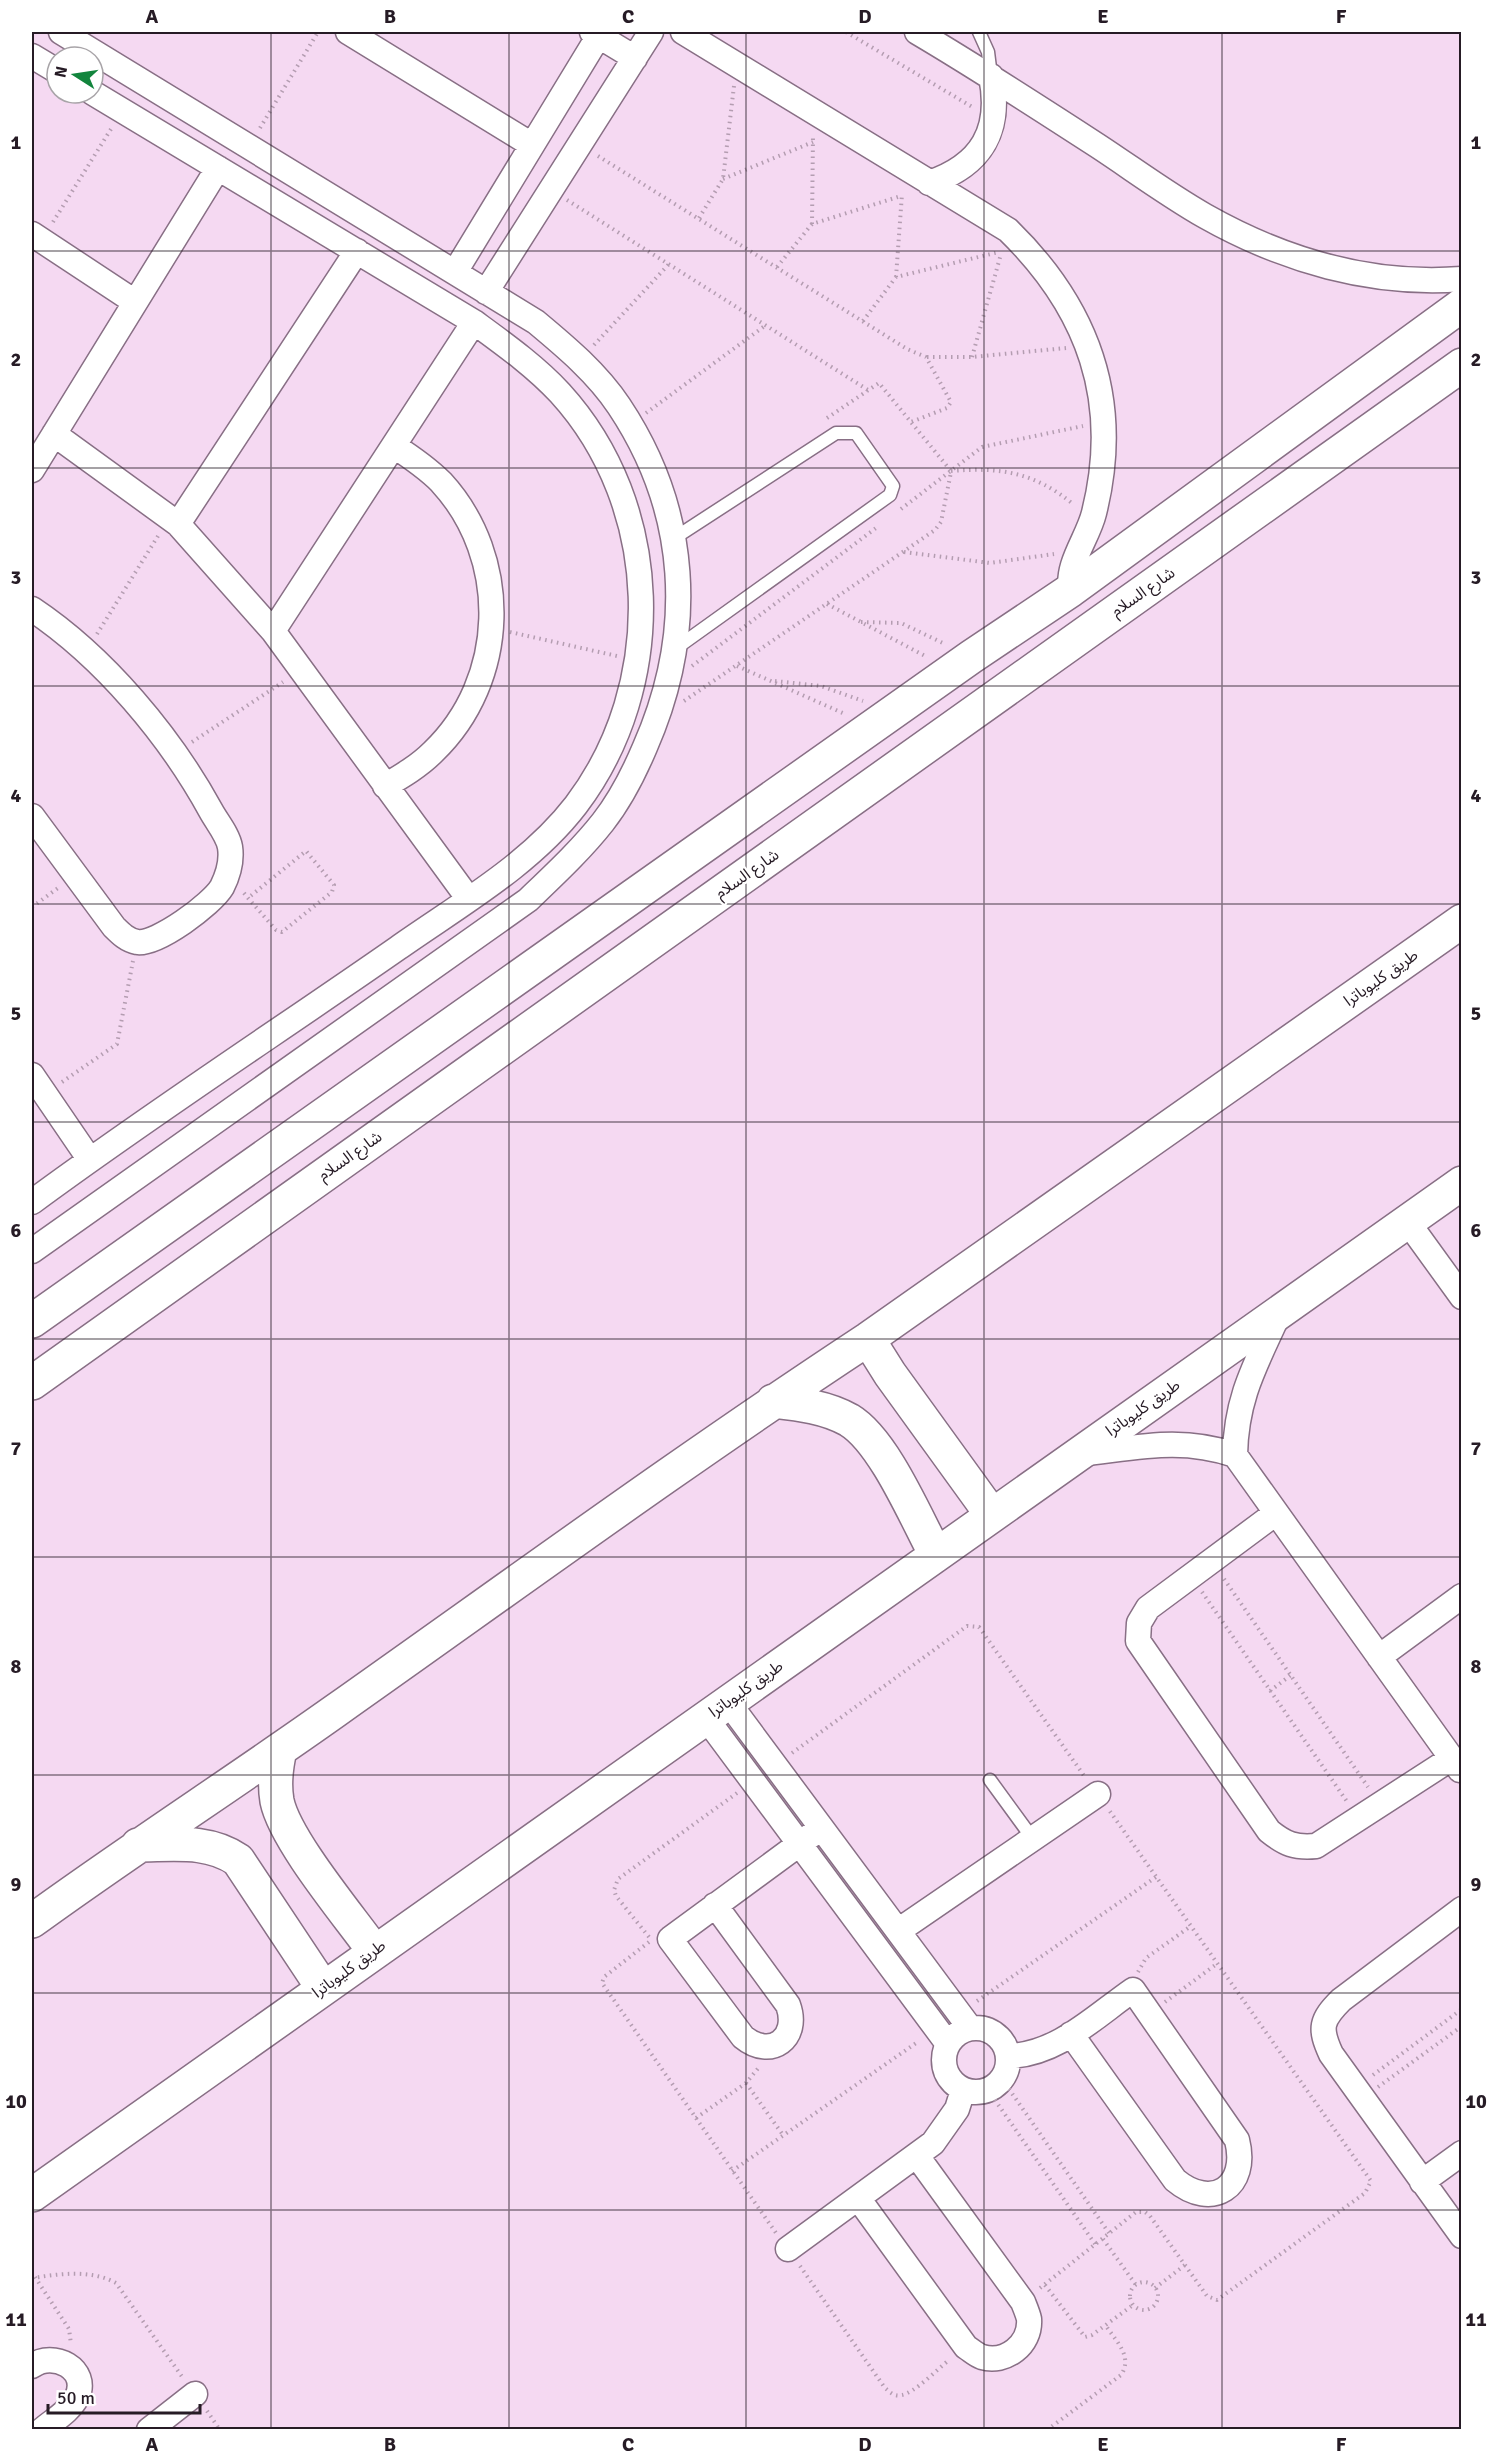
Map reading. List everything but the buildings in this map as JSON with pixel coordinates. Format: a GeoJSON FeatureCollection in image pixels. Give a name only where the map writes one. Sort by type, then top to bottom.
{"type":"FeatureCollection","features":[{"type":"Feature","properties":{"kind":"main road"},"geometry":{"type":"LineString","coordinates":[[32,1322],[962,664],[1071,590],[1461,305]]}},
{"type":"Feature","properties":{"kind":"main road","name":"شارع السلام"},"geometry":{"type":"LineString","coordinates":[[32,1383],[1461,365]]}},
{"type":"Feature","properties":{"kind":"main road","name":"طريق كليوباترا"},"geometry":{"type":"LineString","coordinates":[[32,1921],[138,1845],[280,1750],[773,1401],[868,1339],[1461,921]]}},
{"type":"Feature","properties":{"kind":"main road","name":"طريق كليوباترا"},"geometry":{"type":"LineString","coordinates":[[32,2195],[1461,1183]]}},
{"type":"Feature","properties":{"kind":"main road"},"geometry":{"type":"LineString","coordinates":[[868,1339],[890,1374],[992,1515]]}},
{"type":"Feature","properties":{"kind":"main road"},"geometry":{"type":"LineString","coordinates":[[773,1401],[817,1407],[834,1413],[850,1421],[865,1434],[881,1454],[936,1555]]}},
{"type":"Feature","properties":{"kind":"main road"},"geometry":{"type":"LineString","coordinates":[[280,1750],[276,1767],[276,1793],[289,1831],[374,1951]]}},
{"type":"Feature","properties":{"kind":"main road"},"geometry":{"type":"LineString","coordinates":[[138,1845],[209,1846],[224,1850],[238,1860],[323,1988]]}},
{"type":"Feature","properties":{"kind":"street"},"geometry":{"type":"LineString","coordinates":[[32,1251],[528,900],[568,862],[604,821],[633,776],[657,719],[668,684],[679,622],[679,568],[668,510],[647,455],[618,405],[581,360],[537,322],[61,32]]}},
{"type":"Feature","properties":{"kind":"street"},"geometry":{"type":"LineString","coordinates":[[348,32],[532,145]]}},
{"type":"Feature","properties":{"kind":"street"},"geometry":{"type":"LineString","coordinates":[[486,292],[651,32]]}},
{"type":"Feature","properties":{"kind":"street"},"geometry":{"type":"LineString","coordinates":[[683,32],[1008,230],[1033,255],[1055,283],[1074,313],[1088,346],[1099,383],[1104,422],[1105,454],[1093,519],[1070,572],[1071,590]]}},
{"type":"Feature","properties":{"kind":"street"},"geometry":{"type":"LineString","coordinates":[[917,32],[991,76],[1203,215],[1258,244],[1316,264],[1377,277],[1438,281],[1461,279]]}},
{"type":"Feature","properties":{"kind":"street"},"geometry":{"type":"LineString","coordinates":[[455,272],[597,33],[635,58]]}},
{"type":"Feature","properties":{"kind":"street"},"geometry":{"type":"LineString","coordinates":[[32,56],[45,64]]}},
{"type":"Feature","properties":{"kind":"street"},"geometry":{"type":"LineString","coordinates":[[929,183],[952,175],[970,162],[985,143],[993,122],[995,99],[991,76]]}},
{"type":"Feature","properties":{"kind":"street"},"geometry":{"type":"LineString","coordinates":[[32,1202],[321,1002],[543,842],[576,805],[603,763],[623,718],[638,660],[642,621],[640,572],[631,524],[614,477],[591,434],[561,394],[526,360],[474,322],[105,100]]}},
{"type":"Feature","properties":{"kind":"street"},"geometry":{"type":"LineString","coordinates":[[32,470],[218,168]]}},
{"type":"Feature","properties":{"kind":"street"},"geometry":{"type":"LineString","coordinates":[[37,238],[135,302]]}},
{"type":"Feature","properties":{"kind":"street"},"geometry":{"type":"LineString","coordinates":[[174,521],[357,251]]}},
{"type":"Feature","properties":{"kind":"street"},"geometry":{"type":"LineString","coordinates":[[273,631],[474,322]]}},
{"type":"Feature","properties":{"kind":"street"},"geometry":{"type":"LineString","coordinates":[[54,434],[174,521],[273,631],[468,898]]}},
{"type":"Feature","properties":{"kind":"street"},"geometry":{"type":"LineString","coordinates":[[384,786],[410,771],[433,752],[470,704],[482,677],[491,628],[491,588],[485,559],[474,532],[460,506],[441,482],[419,462],[394,446]]}},
{"type":"Feature","properties":{"kind":"street"},"geometry":{"type":"LineString","coordinates":[[32,609],[86,653],[147,716],[193,778],[230,846],[227,874],[213,899],[162,936],[150,942],[136,942],[124,937],[114,927],[32,816]]}},
{"type":"Feature","properties":{"kind":"street"},"geometry":{"type":"LineString","coordinates":[[321,1002],[343,1031]]}},
{"type":"Feature","properties":{"kind":"street"},"geometry":{"type":"LineString","coordinates":[[38,1084],[90,1160]]}},
{"type":"Feature","properties":{"kind":"street"},"geometry":{"type":"LineString","coordinates":[[1407,1221],[1461,1297]]}},
{"type":"Feature","properties":{"kind":"street"},"geometry":{"type":"LineString","coordinates":[[1276,1513],[1148,1608],[1139,1623],[1138,1641],[1269,1831],[1282,1842],[1299,1848],[1316,1846],[1380,1804],[1457,1765],[1235,1455],[1235,1426],[1241,1399],[1279,1311]]}},
{"type":"Feature","properties":{"kind":"street"},"geometry":{"type":"LineString","coordinates":[[1077,1455],[1180,1443],[1208,1446],[1235,1455]]}},
{"type":"Feature","properties":{"kind":"street"},"geometry":{"type":"LineString","coordinates":[[1379,1657],[1461,1596]]}},
{"type":"Feature","properties":{"kind":"street"},"geometry":{"type":"LineString","coordinates":[[717,1710],[752,1781],[942,2036],[945,2070],[952,2082],[963,2090],[976,2092],[999,2075],[1071,2034],[1133,1990],[1237,2140],[1241,2158],[1237,2176],[1224,2189],[1207,2195],[1189,2192],[1175,2180],[1071,2034]]}},
{"type":"Feature","properties":{"kind":"street"},"geometry":{"type":"LineString","coordinates":[[717,1710],[821,1828],[964,2021],[995,2034],[1003,2044],[999,2075]]}},
{"type":"Feature","properties":{"kind":"street"},"geometry":{"type":"LineString","coordinates":[[898,1931],[1098,1794]]}},
{"type":"Feature","properties":{"kind":"street"},"geometry":{"type":"LineString","coordinates":[[715,1905],[788,2005],[792,2017],[791,2029],[785,2039],[775,2046],[763,2048],[752,2045],[743,2037],[661,1940],[715,1905],[821,1828]]}},
{"type":"Feature","properties":{"kind":"street"},"geometry":{"type":"LineString","coordinates":[[1461,1909],[1341,2000],[1326,2014],[1322,2035],[1331,2054],[1461,2236]]}},
{"type":"Feature","properties":{"kind":"street"},"geometry":{"type":"LineString","coordinates":[[942,2036],[957,2034],[964,2021]]}},
{"type":"Feature","properties":{"kind":"street"},"geometry":{"type":"LineString","coordinates":[[788,2249],[933,2143],[946,2127],[963,2090]]}},
{"type":"Feature","properties":{"kind":"street"},"geometry":{"type":"LineString","coordinates":[[1422,2182],[1461,2153]]}},
{"type":"Feature","properties":{"kind":"street"},"geometry":{"type":"LineString","coordinates":[[858,2198],[966,2347],[981,2357],[999,2358],[1015,2351],[1026,2337],[1029,2319],[1023,2302],[917,2156]]}},
{"type":"Feature","properties":{"kind":"street"},"geometry":{"type":"LineString","coordinates":[[32,2366],[49,2358],[63,2361],[73,2369],[79,2382],[78,2396],[70,2407],[42,2430]]}},
{"type":"Feature","properties":{"kind":"street"},"geometry":{"type":"LineString","coordinates":[[149,2430],[195,2394]]}},
{"type":"Feature","properties":{"kind":"lane"},"geometry":{"type":"LineString","coordinates":[[979,32],[988,52],[991,76]]}},
{"type":"Feature","properties":{"kind":"lane"},"geometry":{"type":"LineString","coordinates":[[673,539],[843,431],[856,434],[892,486],[890,495],[675,649]]}},
{"type":"Feature","properties":{"kind":"lane"},"geometry":{"type":"LineString","coordinates":[[990,1779],[1033,1839]]}},
{"type":"Feature","properties":{"kind":"path"},"geometry":{"type":"LineString","coordinates":[[249,147],[318,32]]}},
{"type":"Feature","properties":{"kind":"path"},"geometry":{"type":"LineString","coordinates":[[846,32],[977,110]]}},
{"type":"Feature","properties":{"kind":"path"},"geometry":{"type":"LineString","coordinates":[[699,218],[723,179],[737,64]]}},
{"type":"Feature","properties":{"kind":"path"},"geometry":{"type":"LineString","coordinates":[[37,238],[123,111]]}},
{"type":"Feature","properties":{"kind":"path"},"geometry":{"type":"LineString","coordinates":[[812,224],[813,111]]}},
{"type":"Feature","properties":{"kind":"path"},"geometry":{"type":"LineString","coordinates":[[723,179],[813,142]]}},
{"type":"Feature","properties":{"kind":"path"},"geometry":{"type":"LineString","coordinates":[[580,144],[862,321],[926,357],[972,357],[1088,346]]}},
{"type":"Feature","properties":{"kind":"path"},"geometry":{"type":"LineString","coordinates":[[862,321],[896,277],[903,167]]}},
{"type":"Feature","properties":{"kind":"path"},"geometry":{"type":"LineString","coordinates":[[551,190],[868,390]]}},
{"type":"Feature","properties":{"kind":"path"},"geometry":{"type":"LineString","coordinates":[[777,267],[812,224],[901,196]]}},
{"type":"Feature","properties":{"kind":"path"},"geometry":{"type":"LineString","coordinates":[[896,277],[1002,251],[972,357]]}},
{"type":"Feature","properties":{"kind":"path"},"geometry":{"type":"LineString","coordinates":[[581,360],[669,264]]}},
{"type":"Feature","properties":{"kind":"path"},"geometry":{"type":"LineString","coordinates":[[640,417],[766,325]]}},
{"type":"Feature","properties":{"kind":"path"},"geometry":{"type":"LineString","coordinates":[[911,422],[947,408],[951,402],[926,357]]}},
{"type":"Feature","properties":{"kind":"path"},"geometry":{"type":"LineString","coordinates":[[895,513],[971,453],[989,444],[1104,422]]}},
{"type":"Feature","properties":{"kind":"path"},"geometry":{"type":"LineString","coordinates":[[951,471],[989,468],[1026,476],[1060,493],[1093,519]]}},
{"type":"Feature","properties":{"kind":"path"},"geometry":{"type":"LineString","coordinates":[[657,719],[938,526],[951,471]]}},
{"type":"Feature","properties":{"kind":"path"},"geometry":{"type":"LineString","coordinates":[[86,653],[174,521]]}},
{"type":"Feature","properties":{"kind":"path"},"geometry":{"type":"LineString","coordinates":[[668,684],[876,527]]}},
{"type":"Feature","properties":{"kind":"path"},"geometry":{"type":"LineString","coordinates":[[903,552],[990,563],[1081,550]]}},
{"type":"Feature","properties":{"kind":"path"},"geometry":{"type":"LineString","coordinates":[[827,604],[861,622],[962,664]]}},
{"type":"Feature","properties":{"kind":"path"},"geometry":{"type":"LineString","coordinates":[[861,622],[901,624],[962,664]]}},
{"type":"Feature","properties":{"kind":"path"},"geometry":{"type":"LineString","coordinates":[[491,628],[638,660]]}},
{"type":"Feature","properties":{"kind":"path"},"geometry":{"type":"LineString","coordinates":[[736,666],[771,681],[883,720]]}},
{"type":"Feature","properties":{"kind":"path"},"geometry":{"type":"LineString","coordinates":[[175,754],[301,670]]}},
{"type":"Feature","properties":{"kind":"path"},"geometry":{"type":"LineString","coordinates":[[771,681],[821,686],[883,720]]}},
{"type":"Feature","properties":{"kind":"path"},"geometry":{"type":"LineString","coordinates":[[227,874],[248,898],[276,930],[282,932],[332,892],[334,885],[306,851],[248,898]]}},
{"type":"Feature","properties":{"kind":"path"},"geometry":{"type":"LineString","coordinates":[[32,907],[76,875]]}},
{"type":"Feature","properties":{"kind":"path"},"geometry":{"type":"LineString","coordinates":[[38,1084],[117,1044],[136,942]]}},
{"type":"Feature","properties":{"kind":"path"},"geometry":{"type":"LineString","coordinates":[[1212,1561],[1380,1804]]}},
{"type":"Feature","properties":{"kind":"path"},"geometry":{"type":"LineString","coordinates":[[1191,1576],[1358,1818]]}},
{"type":"Feature","properties":{"kind":"path"},"geometry":{"type":"LineString","coordinates":[[1270,1691],[1291,1675]]}},
{"type":"Feature","properties":{"kind":"path"},"geometry":{"type":"LineString","coordinates":[[752,1781],[618,1879],[614,1890],[616,1896],[661,1940],[604,1977],[602,1983],[885,2388],[892,2394],[902,2395],[910,2391],[966,2347]]}},
{"type":"Feature","properties":{"kind":"path"},"geometry":{"type":"LineString","coordinates":[[964,2021],[1156,1877]]}},
{"type":"Feature","properties":{"kind":"path"},"geometry":{"type":"LineString","coordinates":[[1133,1990],[1140,1967],[1146,1958],[1191,1926]]}},
{"type":"Feature","properties":{"kind":"path"},"geometry":{"type":"LineString","coordinates":[[1149,2014],[1218,1964]]}},
{"type":"Feature","properties":{"kind":"path"},"geometry":{"type":"LineString","coordinates":[[1359,2093],[1461,2010]]}},
{"type":"Feature","properties":{"kind":"path"},"geometry":{"type":"LineString","coordinates":[[1359,2093],[1461,2026]]}},
{"type":"Feature","properties":{"kind":"path"},"geometry":{"type":"LineString","coordinates":[[732,2171],[783,2135],[942,2036]]}},
{"type":"Feature","properties":{"kind":"path"},"geometry":{"type":"LineString","coordinates":[[696,2118],[756,2074],[762,2062],[763,2048]]}},
{"type":"Feature","properties":{"kind":"path"},"geometry":{"type":"LineString","coordinates":[[999,2075],[1109,2234]]}},
{"type":"Feature","properties":{"kind":"path"},"geometry":{"type":"LineString","coordinates":[[999,2075],[1095,2244]]}},
{"type":"Feature","properties":{"kind":"path"},"geometry":{"type":"LineString","coordinates":[[746,2083],[783,2135]]}},
{"type":"Feature","properties":{"kind":"path"},"geometry":{"type":"LineString","coordinates":[[1103,2239],[1136,2285]]}},
{"type":"Feature","properties":{"kind":"path"},"geometry":{"type":"LineString","coordinates":[[1155,2288],[1185,2265]]}},
{"type":"Feature","properties":{"kind":"path"},"geometry":{"type":"LineString","coordinates":[[63,2361],[69,2351],[71,2340],[69,2330],[33,2278],[83,2273],[100,2275],[116,2283],[220,2430]]}},
{"type":"Feature","properties":{"kind":"path"},"geometry":{"type":"LineString","coordinates":[[1146,2282],[1155,2288],[1158,2295],[1152,2307],[1142,2310],[1133,2305],[1130,2295],[1136,2285],[1146,2282]]}},
{"type":"Feature","properties":{"kind":"path"},"geometry":{"type":"LineString","coordinates":[[1045,2284],[1081,2334],[1089,2337],[1133,2305]]}},
{"type":"Feature","properties":{"kind":"path"},"geometry":{"type":"LineString","coordinates":[[1047,2430],[1122,2376],[1126,2369],[1125,2354],[1106,2326]]}}]}
